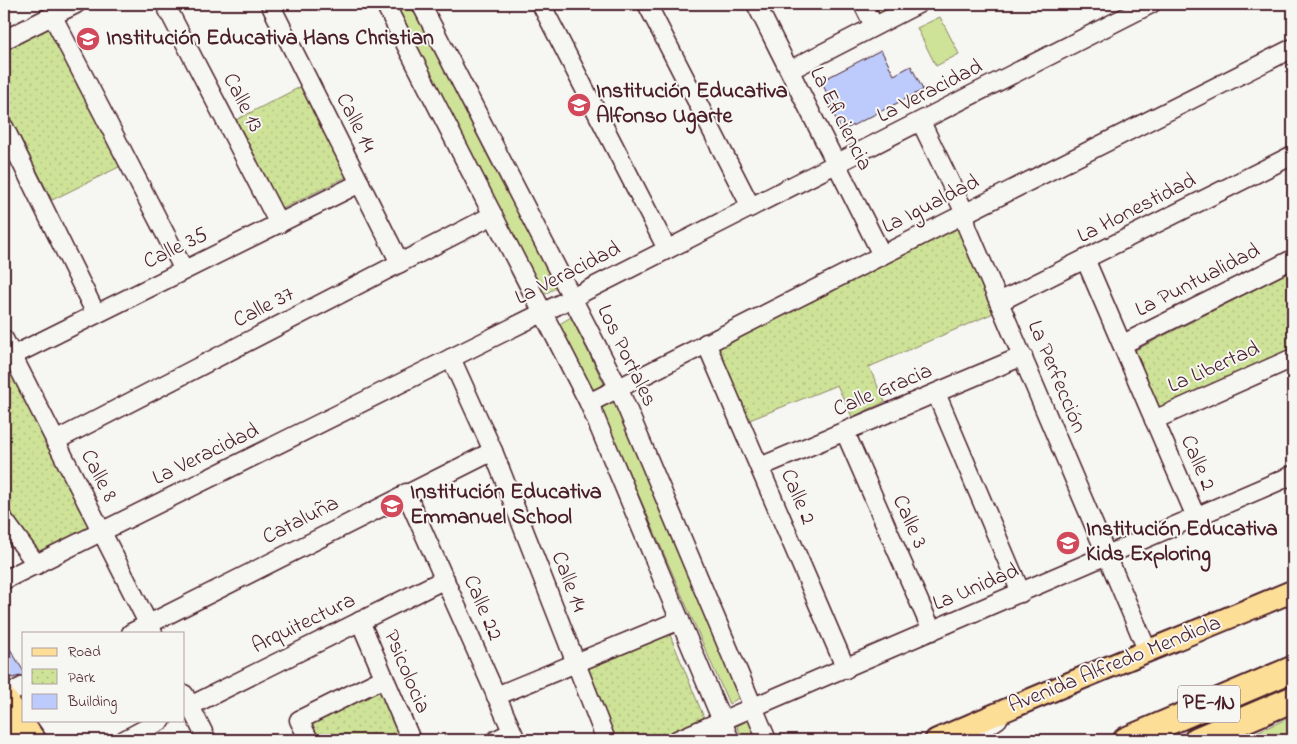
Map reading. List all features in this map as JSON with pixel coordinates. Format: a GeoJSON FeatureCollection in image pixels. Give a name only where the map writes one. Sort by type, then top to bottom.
{"type":"FeatureCollection","features":[{"type":"Feature","properties":{"kind":"highway","name":"PE-1N"},"geometry":{"type":"LineString","coordinates":[[1126,740],[1293,669]]}},
{"type":"Feature","properties":{"kind":"highway","name":"PE-1N"},"geometry":{"type":"LineString","coordinates":[[1197,740],[1293,699]]}},
{"type":"Feature","properties":{"kind":"main road","name":"Avenida Alfredo Mendiola"},"geometry":{"type":"LineString","coordinates":[[936,740],[1293,591]]}},
{"type":"Feature","properties":{"kind":"main road"},"geometry":{"type":"LineString","coordinates":[[4,696],[22,722]]}},
{"type":"Feature","properties":{"kind":"main road"},"geometry":{"type":"LineString","coordinates":[[22,722],[35,740]]}},
{"type":"Feature","properties":{"kind":"main road"},"geometry":{"type":"LineString","coordinates":[[4,725],[15,740]]}},
{"type":"Feature","properties":{"kind":"street"},"geometry":{"type":"LineString","coordinates":[[4,40],[76,4]]}},
{"type":"Feature","properties":{"kind":"street","name":"Calle 13"},"geometry":{"type":"LineString","coordinates":[[165,4],[279,224]]}},
{"type":"Feature","properties":{"kind":"street","name":"Calle 14"},"geometry":{"type":"LineString","coordinates":[[270,4],[400,263]]}},
{"type":"Feature","properties":{"kind":"street"},"geometry":{"type":"LineString","coordinates":[[385,4],[589,403],[730,740]]}},
{"type":"Feature","properties":{"kind":"street","name":"Los Portales"},"geometry":{"type":"LineString","coordinates":[[420,4],[618,388],[767,740]]}},
{"type":"Feature","properties":{"kind":"street"},"geometry":{"type":"LineString","coordinates":[[541,4],[667,249]]}},
{"type":"Feature","properties":{"kind":"street"},"geometry":{"type":"LineString","coordinates":[[647,4],[751,207]]}},
{"type":"Feature","properties":{"kind":"street","name":"La Eficiencia"},"geometry":{"type":"LineString","coordinates":[[756,4],[882,255]]}},
{"type":"Feature","properties":{"kind":"street"},"geometry":{"type":"LineString","coordinates":[[863,4],[874,26]]}},
{"type":"Feature","properties":{"kind":"street"},"geometry":{"type":"LineString","coordinates":[[790,70],[918,4]]}},
{"type":"Feature","properties":{"kind":"street","name":"La Veracidad"},"geometry":{"type":"LineString","coordinates":[[4,580],[544,312],[1151,4]]}},
{"type":"Feature","properties":{"kind":"street"},"geometry":{"type":"LineString","coordinates":[[52,15],[184,270]]}},
{"type":"Feature","properties":{"kind":"street","name":"La Igualdad"},"geometry":{"type":"LineString","coordinates":[[589,403],[1293,48]]}},
{"type":"Feature","properties":{"kind":"street","name":"La Perfección"},"geometry":{"type":"LineString","coordinates":[[921,122],[965,213],[967,227],[1148,652]]}},
{"type":"Feature","properties":{"kind":"street"},"geometry":{"type":"LineString","coordinates":[[4,127],[96,314]]}},
{"type":"Feature","properties":{"kind":"street","name":"La Honestidad"},"geometry":{"type":"LineString","coordinates":[[999,302],[1293,155]]}},
{"type":"Feature","properties":{"kind":"street","name":"Calle 35"},"geometry":{"type":"LineString","coordinates":[[12,356],[360,183]]}},
{"type":"Feature","properties":{"kind":"street","name":"Calle 37"},"geometry":{"type":"LineString","coordinates":[[55,441],[493,216]]}},
{"type":"Feature","properties":{"kind":"street","name":"La Puntualidad"},"geometry":{"type":"LineString","coordinates":[[1123,344],[1293,258]]}},
{"type":"Feature","properties":{"kind":"street","name":"Calle 2"},"geometry":{"type":"LineString","coordinates":[[1086,260],[1196,517]]}},
{"type":"Feature","properties":{"kind":"street","name":"Calle 8"},"geometry":{"type":"LineString","coordinates":[[4,339],[150,628]]}},
{"type":"Feature","properties":{"kind":"street","name":"Calle 2"},"geometry":{"type":"LineString","coordinates":[[706,343],[846,669]]}},
{"type":"Feature","properties":{"kind":"street","name":"Calle Gracia"},"geometry":{"type":"LineString","coordinates":[[760,468],[1023,356]]}},
{"type":"Feature","properties":{"kind":"street","name":"Calle 14"},"geometry":{"type":"LineString","coordinates":[[452,358],[493,451],[606,740]]}},
{"type":"Feature","properties":{"kind":"street","name":"La Libertad"},"geometry":{"type":"LineString","coordinates":[[1154,420],[1293,358]]}},
{"type":"Feature","properties":{"kind":"street"},"geometry":{"type":"LineString","coordinates":[[936,393],[1021,593]]}},
{"type":"Feature","properties":{"kind":"street","name":"Calle 3"},"geometry":{"type":"LineString","coordinates":[[845,432],[932,631]]}},
{"type":"Feature","properties":{"kind":"street","name":"Cataluña"},"geometry":{"type":"LineString","coordinates":[[135,632],[150,628],[406,493],[493,451]]}},
{"type":"Feature","properties":{"kind":"street","name":"La Unidad"},"geometry":{"type":"LineString","coordinates":[[677,740],[754,709],[1293,475]]}},
{"type":"Feature","properties":{"kind":"street","name":"Calle 22"},"geometry":{"type":"LineString","coordinates":[[406,493],[514,736]]}},
{"type":"Feature","properties":{"kind":"street"},"geometry":{"type":"LineString","coordinates":[[4,520],[37,565]]}},
{"type":"Feature","properties":{"kind":"street","name":"Arquitectura"},"geometry":{"type":"LineString","coordinates":[[186,703],[360,621],[445,578]]}},
{"type":"Feature","properties":{"kind":"street"},"geometry":{"type":"LineString","coordinates":[[496,696],[680,620]]}},
{"type":"Feature","properties":{"kind":"street","name":"Psicolocia"},"geometry":{"type":"LineString","coordinates":[[360,621],[411,740]]}},
{"type":"Feature","properties":{"kind":"street"},"geometry":{"type":"LineString","coordinates":[[309,740],[299,720],[384,678]]}},
{"type":"Feature","properties":{"kind":"street"},"geometry":{"type":"LineString","coordinates":[[4,696],[22,687]]}},
{"type":"Feature","properties":{"kind":"street"},"geometry":{"type":"LineString","coordinates":[[186,703],[207,740]]}},
{"type":"Feature","properties":{"kind":"street"},"geometry":{"type":"LineString","coordinates":[[968,740],[1019,704]]}},
{"type":"Feature","properties":{"kind":"street"},"geometry":{"type":"LineString","coordinates":[[124,740],[158,722]]}},
{"type":"Feature","properties":{"kind":"street"},"geometry":{"type":"LineString","coordinates":[[496,740],[514,736]]}},
{"type":"Feature","properties":{"kind":"green space"},"geometry":{"type":"Polygon","coordinates":[[[396,4],[412,4],[556,288],[542,295],[396,4]]]}},
{"type":"Feature","properties":{"kind":"green space"},"geometry":{"type":"Polygon","coordinates":[[[871,4],[904,4],[878,17],[871,4]]]}},
{"type":"Feature","properties":{"kind":"green space"},"geometry":{"type":"Polygon","coordinates":[[[940,17],[959,54],[936,66],[917,28],[940,17]]]}},
{"type":"Feature","properties":{"kind":"green space"},"geometry":{"type":"Polygon","coordinates":[[[48,22],[125,164],[52,200],[4,106],[4,45],[48,22]]]}},
{"type":"Feature","properties":{"kind":"green space"},"geometry":{"type":"Polygon","coordinates":[[[304,85],[350,175],[282,209],[236,120],[304,85]]]}},
{"type":"Feature","properties":{"kind":"green space"},"geometry":{"type":"Polygon","coordinates":[[[958,221],[996,312],[869,367],[885,402],[852,417],[837,385],[747,421],[715,348],[958,221]]]}},
{"type":"Feature","properties":{"kind":"green space"},"geometry":{"type":"Polygon","coordinates":[[[1293,270],[1293,352],[1157,412],[1132,352],[1293,270]]]}},
{"type":"Feature","properties":{"kind":"green space"},"geometry":{"type":"Polygon","coordinates":[[[571,317],[605,386],[591,395],[558,325],[571,317]]]}},
{"type":"Feature","properties":{"kind":"green space"},"geometry":{"type":"Polygon","coordinates":[[[4,350],[92,525],[37,555],[4,511],[4,350]]]}},
{"type":"Feature","properties":{"kind":"green space"},"geometry":{"type":"Polygon","coordinates":[[[615,398],[743,695],[729,704],[600,406],[615,398]]]}},
{"type":"Feature","properties":{"kind":"green space"},"geometry":{"type":"Polygon","coordinates":[[[668,630],[705,720],[654,740],[616,740],[587,665],[668,630]]]}},
{"type":"Feature","properties":{"kind":"green space"},"geometry":{"type":"Polygon","coordinates":[[[383,682],[407,740],[313,740],[304,721],[383,682]]]}},
{"type":"Feature","properties":{"kind":"green space"},"geometry":{"type":"Polygon","coordinates":[[[1293,716],[1293,740],[1239,740],[1293,716]]]}},
{"type":"Feature","properties":{"kind":"green space"},"geometry":{"type":"Polygon","coordinates":[[[748,720],[752,721],[760,740],[743,740],[737,726],[748,720]]]}},
{"type":"Feature","properties":{"kind":"building"},"geometry":{"type":"Polygon","coordinates":[[[881,50],[894,75],[911,66],[923,90],[842,131],[830,107],[833,106],[821,81],[881,50]]]}},
{"type":"Feature","properties":{"kind":"building"},"geometry":{"type":"Polygon","coordinates":[[[4,639],[22,669],[22,676],[12,678],[4,671],[4,639]]]}},
{"type":"Feature","properties":{"kind":"place","name":"Institución Educativa Hans Christian"},"geometry":{"type":"Point","coordinates":[88,39]}},
{"type":"Feature","properties":{"kind":"place","name":"Institución Educativa Alfonso Ugarte"},"geometry":{"type":"Point","coordinates":[579,105]}},
{"type":"Feature","properties":{"kind":"place","name":"Institución Educativa Emmanuel School"},"geometry":{"type":"Point","coordinates":[392,506]}},
{"type":"Feature","properties":{"kind":"place","name":"Institución Educativa Kids Exploring"},"geometry":{"type":"Point","coordinates":[1068,543]}}]}
